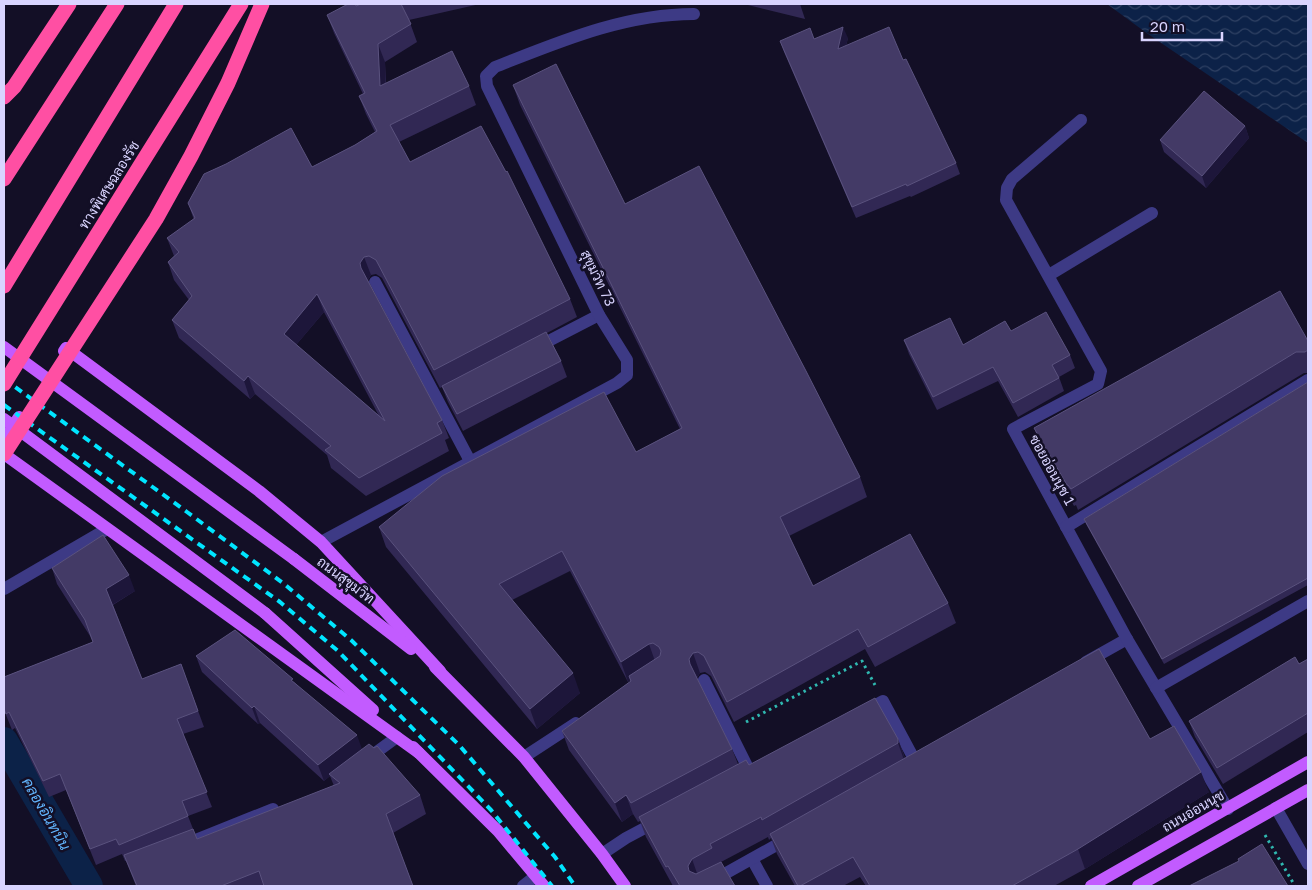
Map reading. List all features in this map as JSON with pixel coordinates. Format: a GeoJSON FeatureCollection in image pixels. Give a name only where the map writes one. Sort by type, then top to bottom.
{"type":"FeatureCollection","features":[{"type":"Feature","properties":{"kind":"highway"},"geometry":{"type":"LineString","coordinates":[[4,97],[14,87],[69,4]]}},
{"type":"Feature","properties":{"kind":"highway"},"geometry":{"type":"LineString","coordinates":[[4,179],[117,4]]}},
{"type":"Feature","properties":{"kind":"highway"},"geometry":{"type":"LineString","coordinates":[[4,286],[176,4]]}},
{"type":"Feature","properties":{"kind":"highway","name":"ทางพิเศษฉลองรัช"},"geometry":{"type":"LineString","coordinates":[[4,384],[241,4]]}},
{"type":"Feature","properties":{"kind":"highway"},"geometry":{"type":"LineString","coordinates":[[4,454],[156,219],[228,83],[262,4]]}},
{"type":"Feature","properties":{"kind":"main road","name":"ถนนสุขุมวิท"},"geometry":{"type":"LineString","coordinates":[[4,347],[294,559],[440,671],[524,757],[602,854],[625,886]]}},
{"type":"Feature","properties":{"kind":"main road"},"geometry":{"type":"LineString","coordinates":[[4,440],[66,348],[259,491],[321,542],[440,671]]}},
{"type":"Feature","properties":{"kind":"main road"},"geometry":{"type":"LineString","coordinates":[[4,419],[265,613],[420,753],[498,831],[537,875],[544,886]]}},
{"type":"Feature","properties":{"kind":"main road"},"geometry":{"type":"LineString","coordinates":[[4,454],[420,753]]}},
{"type":"Feature","properties":{"kind":"main road","name":"ถนนอ่อนนุช"},"geometry":{"type":"LineString","coordinates":[[1091,886],[1308,762]]}},
{"type":"Feature","properties":{"kind":"main road"},"geometry":{"type":"LineString","coordinates":[[1138,886],[1308,790]]}},
{"type":"Feature","properties":{"kind":"street","name":"สุขุมวิท 73"},"geometry":{"type":"LineString","coordinates":[[321,542],[617,383],[627,375],[627,360],[599,315],[487,86],[486,76],[494,67],[572,37],[621,23],[676,14],[694,14]]}},
{"type":"Feature","properties":{"kind":"street","name":"ซอยอ่อนนุช 1"},"geometry":{"type":"LineString","coordinates":[[1081,120],[1012,179],[1007,188],[1006,200],[1101,371],[1098,384],[1013,429],[1127,639],[1228,809]]}},
{"type":"Feature","properties":{"kind":"street"},"geometry":{"type":"LineString","coordinates":[[1049,275],[1152,213]]}},
{"type":"Feature","properties":{"kind":"street"},"geometry":{"type":"LineString","coordinates":[[374,282],[441,397],[470,461]]}},
{"type":"Feature","properties":{"kind":"street"},"geometry":{"type":"LineString","coordinates":[[524,354],[599,315]]}},
{"type":"Feature","properties":{"kind":"street"},"geometry":{"type":"LineString","coordinates":[[1066,527],[1308,380]]}},
{"type":"Feature","properties":{"kind":"street"},"geometry":{"type":"LineString","coordinates":[[4,590],[107,529]]}},
{"type":"Feature","properties":{"kind":"street"},"geometry":{"type":"LineString","coordinates":[[1156,688],[1308,601]]}},
{"type":"Feature","properties":{"kind":"street"},"geometry":{"type":"LineString","coordinates":[[1076,668],[1127,639]]}},
{"type":"Feature","properties":{"kind":"street"},"geometry":{"type":"LineString","coordinates":[[704,680],[750,772]]}},
{"type":"Feature","properties":{"kind":"street"},"geometry":{"type":"LineString","coordinates":[[850,719],[883,701],[917,754],[913,768],[896,778]]}},
{"type":"Feature","properties":{"kind":"street"},"geometry":{"type":"LineString","coordinates":[[524,757],[587,716]]}},
{"type":"Feature","properties":{"kind":"street"},"geometry":{"type":"LineString","coordinates":[[358,766],[397,737]]}},
{"type":"Feature","properties":{"kind":"street"},"geometry":{"type":"LineString","coordinates":[[176,848],[283,806]]}},
{"type":"Feature","properties":{"kind":"street"},"geometry":{"type":"LineString","coordinates":[[1276,808],[1308,864]]}},
{"type":"Feature","properties":{"kind":"street"},"geometry":{"type":"LineString","coordinates":[[602,854],[626,838],[668,816]]}},
{"type":"Feature","properties":{"kind":"street"},"geometry":{"type":"LineString","coordinates":[[703,886],[803,830]]}},
{"type":"Feature","properties":{"kind":"street"},"geometry":{"type":"LineString","coordinates":[[752,858],[767,886]]}},
{"type":"Feature","properties":{"kind":"street"},"geometry":{"type":"LineString","coordinates":[[523,886],[537,875]]}},
{"type":"Feature","properties":{"kind":"path"},"geometry":{"type":"LineString","coordinates":[[729,730],[862,661],[883,701]]}},
{"type":"Feature","properties":{"kind":"path"},"geometry":{"type":"LineString","coordinates":[[1263,832],[1295,886]]}},
{"type":"Feature","properties":{"kind":"water"},"geometry":{"type":"Polygon","coordinates":[[[1107,4],[1308,4],[1308,143],[1148,34],[1107,4]]]}},
{"type":"Feature","properties":{"kind":"building"},"geometry":{"type":"Polygon","coordinates":[[[348,4],[355,4],[356,6],[361,4],[401,4],[411,24],[378,44],[380,86],[452,51],[469,86],[390,125],[410,162],[481,126],[507,171],[570,299],[434,370],[376,260],[369,256],[364,257],[360,263],[361,268],[442,420],[437,423],[442,433],[359,478],[325,450],[331,446],[248,376],[244,381],[172,320],[192,296],[168,262],[179,252],[167,238],[195,218],[188,203],[204,174],[291,128],[312,167],[355,145],[377,131],[359,96],[365,93],[327,15],[348,4]],[[317,294],[284,334],[385,421],[317,294]]]}},
{"type":"Feature","properties":{"kind":"building"},"geometry":{"type":"Polygon","coordinates":[[[843,27],[838,49],[889,27],[903,60],[906,59],[956,163],[907,186],[906,184],[852,207],[780,41],[810,28],[814,39],[843,27]]]}},
{"type":"Feature","properties":{"kind":"building"},"geometry":{"type":"Polygon","coordinates":[[[556,64],[625,204],[699,166],[860,477],[780,517],[813,586],[910,534],[948,603],[868,647],[858,629],[727,702],[704,656],[698,652],[693,653],[689,659],[690,664],[732,749],[631,803],[626,795],[615,803],[562,731],[631,681],[629,676],[660,656],[661,651],[659,647],[653,643],[649,644],[621,662],[562,551],[499,584],[573,673],[530,709],[379,527],[442,476],[604,392],[636,452],[682,428],[513,85],[556,64]]]}},
{"type":"Feature","properties":{"kind":"building"},"geometry":{"type":"Polygon","coordinates":[[[1204,91],[1245,126],[1202,176],[1160,140],[1204,91]]]}},
{"type":"Feature","properties":{"kind":"building"},"geometry":{"type":"Polygon","coordinates":[[[1280,291],[1308,341],[1308,350],[1296,352],[1071,489],[1067,485],[1034,428],[1280,291]]]}},
{"type":"Feature","properties":{"kind":"building"},"geometry":{"type":"Polygon","coordinates":[[[1046,312],[1070,355],[1052,365],[1059,378],[1013,403],[993,367],[933,397],[904,340],[950,318],[963,345],[1005,321],[1011,331],[1046,312]]]}},
{"type":"Feature","properties":{"kind":"building"},"geometry":{"type":"Polygon","coordinates":[[[546,332],[561,361],[457,414],[442,386],[546,332]]]}},
{"type":"Feature","properties":{"kind":"building"},"geometry":{"type":"Polygon","coordinates":[[[1308,382],[1308,578],[1162,659],[1084,519],[1308,382]]]}},
{"type":"Feature","properties":{"kind":"building"},"geometry":{"type":"Polygon","coordinates":[[[103,535],[129,575],[106,589],[142,679],[181,664],[198,711],[177,719],[207,792],[182,801],[188,816],[119,845],[116,839],[90,849],[60,774],[43,781],[9,712],[6,714],[4,709],[4,677],[93,642],[85,620],[52,568],[103,535]]]}},
{"type":"Feature","properties":{"kind":"building"},"geometry":{"type":"Polygon","coordinates":[[[235,630],[357,735],[318,765],[196,656],[235,630]]]}},
{"type":"Feature","properties":{"kind":"building"},"geometry":{"type":"Polygon","coordinates":[[[1099,649],[1150,739],[1174,726],[1201,772],[1078,849],[1012,886],[870,886],[853,857],[798,886],[770,834],[1099,649]]]}},
{"type":"Feature","properties":{"kind":"building"},"geometry":{"type":"Polygon","coordinates":[[[1295,657],[1299,664],[1308,659],[1308,713],[1217,768],[1189,721],[1295,657]]]}},
{"type":"Feature","properties":{"kind":"building"},"geometry":{"type":"Polygon","coordinates":[[[875,698],[898,739],[898,743],[762,820],[761,817],[710,844],[712,848],[692,859],[688,866],[689,871],[696,874],[721,862],[735,886],[680,886],[668,866],[666,867],[639,817],[746,760],[749,765],[875,698]]]}},
{"type":"Feature","properties":{"kind":"building"},"geometry":{"type":"Polygon","coordinates":[[[369,744],[374,748],[377,746],[420,795],[386,814],[413,886],[264,886],[259,871],[221,886],[137,886],[124,855],[193,829],[197,839],[340,783],[329,774],[369,744]]]}},
{"type":"Feature","properties":{"kind":"building"},"geometry":{"type":"Polygon","coordinates":[[[1262,844],[1288,886],[1189,886],[1239,861],[1238,859],[1262,844]]]}},
{"type":"Feature","properties":{"kind":"waterway","name":"คลองอินทนิน"},"geometry":{"type":"LineString","coordinates":[[4,741],[89,886]]}},
{"type":"Feature","properties":{"kind":"railway"},"geometry":{"type":"LineString","coordinates":[[4,379],[283,583],[351,640],[459,745],[555,857],[575,886]]}},
{"type":"Feature","properties":{"kind":"railway"},"geometry":{"type":"LineString","coordinates":[[4,405],[280,602],[338,651],[491,810],[552,886]]}}]}
